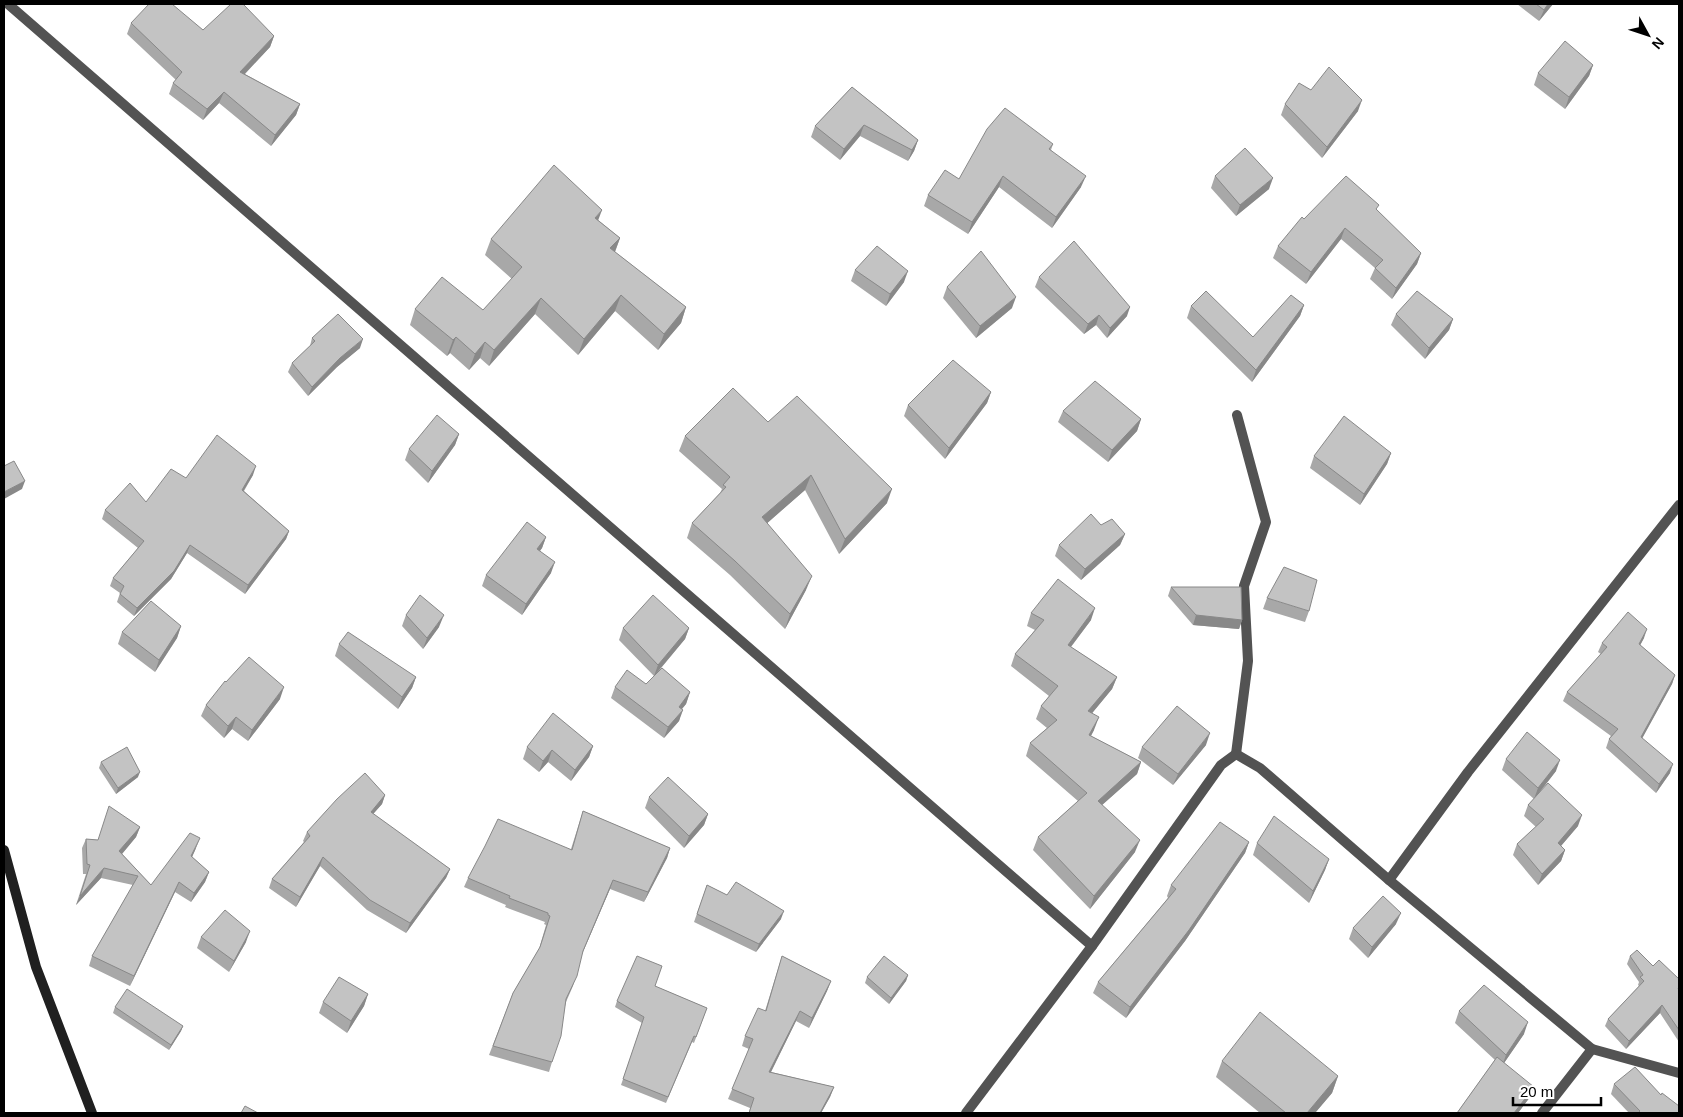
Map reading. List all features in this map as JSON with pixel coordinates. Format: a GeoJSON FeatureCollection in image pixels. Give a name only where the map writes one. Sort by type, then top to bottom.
{"type":"FeatureCollection","features":[{"type":"Feature","properties":{"kind":"main road"},"geometry":{"type":"LineString","coordinates":[[4,850],[36,967],[92,1113]]}},
{"type":"Feature","properties":{"kind":"street"},"geometry":{"type":"LineString","coordinates":[[8,4],[1092,946]]}},
{"type":"Feature","properties":{"kind":"street"},"geometry":{"type":"LineString","coordinates":[[966,1113],[1092,946],[1220,765],[1236,754],[1248,661],[1244,586],[1266,522],[1236,415]]}},
{"type":"Feature","properties":{"kind":"street"},"geometry":{"type":"LineString","coordinates":[[1389,880],[1468,772],[1679,505]]}},
{"type":"Feature","properties":{"kind":"street"},"geometry":{"type":"LineString","coordinates":[[1236,754],[1260,768],[1389,880],[1592,1049],[1679,1073]]}},
{"type":"Feature","properties":{"kind":"street"},"geometry":{"type":"LineString","coordinates":[[1542,1113],[1592,1049]]}},
{"type":"Feature","properties":{"kind":"building"},"geometry":{"type":"Polygon","coordinates":[[[149,4],[172,4],[203,30],[231,4],[243,4],[274,36],[240,72],[300,104],[275,135],[224,92],[207,109],[173,83],[182,72],[131,23],[149,4]]]}},
{"type":"Feature","properties":{"kind":"building"},"geometry":{"type":"Polygon","coordinates":[[[1536,4],[1548,4],[1544,10],[1536,4]]]}},
{"type":"Feature","properties":{"kind":"building"},"geometry":{"type":"Polygon","coordinates":[[[1565,41],[1593,65],[1569,97],[1538,73],[1565,41]]]}},
{"type":"Feature","properties":{"kind":"building"},"geometry":{"type":"Polygon","coordinates":[[[1329,67],[1362,100],[1327,147],[1285,104],[1299,83],[1311,90],[1329,67]]]}},
{"type":"Feature","properties":{"kind":"building"},"geometry":{"type":"Polygon","coordinates":[[[852,87],[918,140],[912,150],[864,125],[844,149],[815,126],[852,87]]]}},
{"type":"Feature","properties":{"kind":"building"},"geometry":{"type":"Polygon","coordinates":[[[1005,108],[1053,144],[1049,149],[1086,176],[1056,217],[1003,176],[972,222],[928,195],[945,170],[959,179],[987,129],[1005,108]]]}},
{"type":"Feature","properties":{"kind":"building"},"geometry":{"type":"Polygon","coordinates":[[[1245,148],[1273,178],[1240,205],[1215,176],[1245,148]]]}},
{"type":"Feature","properties":{"kind":"building"},"geometry":{"type":"Polygon","coordinates":[[[554,165],[602,210],[595,218],[620,238],[610,248],[686,307],[664,334],[621,295],[584,339],[541,298],[494,350],[485,342],[475,354],[456,337],[453,340],[415,309],[442,277],[483,310],[522,267],[491,239],[554,165]]]}},
{"type":"Feature","properties":{"kind":"building"},"geometry":{"type":"Polygon","coordinates":[[[1346,176],[1379,205],[1376,209],[1421,253],[1396,288],[1375,268],[1383,260],[1345,228],[1311,272],[1278,246],[1302,217],[1304,219],[1346,176]]]}},
{"type":"Feature","properties":{"kind":"building"},"geometry":{"type":"Polygon","coordinates":[[[1074,241],[1130,307],[1110,328],[1099,315],[1088,324],[1039,277],[1074,241]]]}},
{"type":"Feature","properties":{"kind":"building"},"geometry":{"type":"Polygon","coordinates":[[[877,246],[908,271],[890,294],[855,270],[877,246]]]}},
{"type":"Feature","properties":{"kind":"building"},"geometry":{"type":"Polygon","coordinates":[[[981,251],[1016,297],[980,326],[947,287],[981,251]]]}},
{"type":"Feature","properties":{"kind":"building"},"geometry":{"type":"Polygon","coordinates":[[[1206,291],[1253,337],[1291,295],[1304,305],[1256,370],[1191,306],[1206,291]]]}},
{"type":"Feature","properties":{"kind":"building"},"geometry":{"type":"Polygon","coordinates":[[[1417,291],[1453,319],[1429,348],[1396,314],[1417,291]]]}},
{"type":"Feature","properties":{"kind":"building"},"geometry":{"type":"Polygon","coordinates":[[[338,314],[363,339],[340,358],[312,387],[292,363],[315,341],[312,338],[338,314]]]}},
{"type":"Feature","properties":{"kind":"building"},"geometry":{"type":"Polygon","coordinates":[[[953,360],[991,392],[949,448],[908,405],[953,360]]]}},
{"type":"Feature","properties":{"kind":"building"},"geometry":{"type":"Polygon","coordinates":[[[1095,381],[1141,419],[1112,450],[1063,411],[1095,381]]]}},
{"type":"Feature","properties":{"kind":"building"},"geometry":{"type":"Polygon","coordinates":[[[733,388],[768,422],[797,396],[892,489],[845,539],[811,475],[762,517],[812,576],[790,614],[692,523],[726,487],[723,485],[730,477],[685,436],[733,388]]]}},
{"type":"Feature","properties":{"kind":"building"},"geometry":{"type":"Polygon","coordinates":[[[437,415],[459,434],[432,471],[409,449],[437,415]]]}},
{"type":"Feature","properties":{"kind":"building"},"geometry":{"type":"Polygon","coordinates":[[[1344,416],[1391,453],[1364,494],[1314,456],[1344,416]]]}},
{"type":"Feature","properties":{"kind":"building"},"geometry":{"type":"Polygon","coordinates":[[[217,435],[256,466],[242,490],[289,531],[248,585],[190,545],[174,571],[137,608],[120,594],[124,586],[113,578],[144,541],[105,510],[130,483],[146,502],[171,469],[186,478],[217,435]]]}},
{"type":"Feature","properties":{"kind":"building"},"geometry":{"type":"Polygon","coordinates":[[[14,461],[25,481],[4,492],[4,466],[14,461]]]}},
{"type":"Feature","properties":{"kind":"building"},"geometry":{"type":"Polygon","coordinates":[[[1091,514],[1101,525],[1112,519],[1125,534],[1085,569],[1059,545],[1091,514]]]}},
{"type":"Feature","properties":{"kind":"building"},"geometry":{"type":"Polygon","coordinates":[[[527,522],[546,537],[537,549],[555,562],[526,604],[486,575],[527,522]]]}},
{"type":"Feature","properties":{"kind":"building"},"geometry":{"type":"Polygon","coordinates":[[[1284,567],[1317,580],[1309,611],[1267,598],[1284,567]]]}},
{"type":"Feature","properties":{"kind":"building"},"geometry":{"type":"Polygon","coordinates":[[[1058,579],[1095,608],[1068,645],[1117,677],[1088,711],[1099,717],[1089,735],[1141,762],[1098,801],[1140,840],[1094,896],[1038,837],[1087,793],[1030,743],[1057,720],[1041,706],[1058,686],[1015,654],[1044,620],[1031,613],[1058,579]]]}},
{"type":"Feature","properties":{"kind":"building"},"geometry":{"type":"Polygon","coordinates":[[[1171,587],[1241,587],[1242,620],[1196,615],[1171,587]]]}},
{"type":"Feature","properties":{"kind":"building"},"geometry":{"type":"Polygon","coordinates":[[[420,595],[444,615],[427,638],[406,615],[420,595]]]}},
{"type":"Feature","properties":{"kind":"building"},"geometry":{"type":"Polygon","coordinates":[[[653,595],[689,628],[658,665],[623,628],[653,595]]]}},
{"type":"Feature","properties":{"kind":"building"},"geometry":{"type":"Polygon","coordinates":[[[151,601],[181,626],[159,660],[122,632],[151,601]]]}},
{"type":"Feature","properties":{"kind":"building"},"geometry":{"type":"Polygon","coordinates":[[[1628,612],[1647,629],[1639,644],[1675,675],[1641,737],[1673,764],[1659,784],[1609,739],[1618,729],[1567,692],[1607,647],[1602,643],[1628,612]]]}},
{"type":"Feature","properties":{"kind":"building"},"geometry":{"type":"Polygon","coordinates":[[[348,632],[416,677],[402,697],[339,644],[348,632]]]}},
{"type":"Feature","properties":{"kind":"building"},"geometry":{"type":"Polygon","coordinates":[[[249,657],[284,687],[252,730],[236,717],[228,726],[206,705],[225,681],[249,657]]]}},
{"type":"Feature","properties":{"kind":"building"},"geometry":{"type":"Polygon","coordinates":[[[662,668],[690,692],[679,707],[683,710],[668,727],[615,687],[627,670],[646,684],[662,668]]]}},
{"type":"Feature","properties":{"kind":"building"},"geometry":{"type":"Polygon","coordinates":[[[1177,706],[1210,733],[1178,774],[1142,747],[1177,706]]]}},
{"type":"Feature","properties":{"kind":"building"},"geometry":{"type":"Polygon","coordinates":[[[553,713],[593,746],[575,770],[552,750],[543,761],[527,747],[553,713]]]}},
{"type":"Feature","properties":{"kind":"building"},"geometry":{"type":"Polygon","coordinates":[[[1527,732],[1560,760],[1538,788],[1506,759],[1527,732]]]}},
{"type":"Feature","properties":{"kind":"building"},"geometry":{"type":"Polygon","coordinates":[[[127,747],[140,772],[118,788],[101,762],[127,747]]]}},
{"type":"Feature","properties":{"kind":"building"},"geometry":{"type":"Polygon","coordinates":[[[365,773],[385,795],[371,812],[450,869],[410,923],[370,900],[323,857],[300,897],[272,879],[310,836],[307,832],[337,799],[365,773]]]}},
{"type":"Feature","properties":{"kind":"building"},"geometry":{"type":"Polygon","coordinates":[[[668,777],[708,814],[689,836],[649,797],[668,777]]]}},
{"type":"Feature","properties":{"kind":"building"},"geometry":{"type":"Polygon","coordinates":[[[1548,783],[1582,815],[1558,843],[1565,850],[1542,874],[1517,844],[1544,819],[1528,805],[1548,783]]]}},
{"type":"Feature","properties":{"kind":"building"},"geometry":{"type":"Polygon","coordinates":[[[109,806],[140,827],[119,851],[151,885],[190,833],[200,838],[191,856],[209,872],[194,893],[179,882],[134,976],[92,956],[138,876],[104,868],[80,896],[90,865],[87,864],[86,839],[98,840],[109,806]]]}},
{"type":"Feature","properties":{"kind":"building"},"geometry":{"type":"Polygon","coordinates":[[[583,811],[670,848],[648,892],[613,880],[583,951],[577,976],[566,999],[561,1036],[552,1062],[493,1046],[513,993],[540,947],[550,916],[548,913],[509,898],[510,896],[468,878],[498,819],[572,850],[583,811]]]}},
{"type":"Feature","properties":{"kind":"building"},"geometry":{"type":"Polygon","coordinates":[[[1274,816],[1329,859],[1313,891],[1257,843],[1274,816]]]}},
{"type":"Feature","properties":{"kind":"building"},"geometry":{"type":"Polygon","coordinates":[[[1220,822],[1249,842],[1189,930],[1130,1007],[1098,982],[1176,889],[1171,885],[1220,822]]]}},
{"type":"Feature","properties":{"kind":"building"},"geometry":{"type":"Polygon","coordinates":[[[736,882],[784,911],[759,944],[697,914],[707,885],[727,895],[736,882]]]}},
{"type":"Feature","properties":{"kind":"building"},"geometry":{"type":"Polygon","coordinates":[[[1383,896],[1401,913],[1372,947],[1353,928],[1383,896]]]}},
{"type":"Feature","properties":{"kind":"building"},"geometry":{"type":"Polygon","coordinates":[[[225,910],[250,931],[234,961],[201,937],[225,910]]]}},
{"type":"Feature","properties":{"kind":"building"},"geometry":{"type":"Polygon","coordinates":[[[1637,950],[1653,966],[1659,960],[1679,979],[1679,1030],[1662,1005],[1629,1041],[1608,1019],[1644,981],[1640,977],[1643,975],[1630,956],[1637,950]]]}},
{"type":"Feature","properties":{"kind":"building"},"geometry":{"type":"Polygon","coordinates":[[[637,956],[662,966],[655,986],[707,1008],[696,1037],[694,1036],[668,1097],[623,1079],[644,1017],[617,1001],[637,956]]]}},
{"type":"Feature","properties":{"kind":"building"},"geometry":{"type":"Polygon","coordinates":[[[782,956],[831,981],[812,1018],[800,1011],[769,1072],[834,1087],[820,1113],[749,1113],[754,1098],[732,1089],[753,1039],[745,1036],[758,1008],[766,1011],[782,956]]]}},
{"type":"Feature","properties":{"kind":"building"},"geometry":{"type":"Polygon","coordinates":[[[884,956],[908,975],[891,998],[867,977],[884,956]]]}},
{"type":"Feature","properties":{"kind":"building"},"geometry":{"type":"Polygon","coordinates":[[[339,977],[368,994],[351,1021],[323,1002],[339,977]]]}},
{"type":"Feature","properties":{"kind":"building"},"geometry":{"type":"Polygon","coordinates":[[[1484,985],[1528,1022],[1506,1055],[1459,1011],[1484,985]]]}},
{"type":"Feature","properties":{"kind":"building"},"geometry":{"type":"Polygon","coordinates":[[[127,989],[183,1026],[171,1045],[115,1007],[127,989]]]}},
{"type":"Feature","properties":{"kind":"building"},"geometry":{"type":"Polygon","coordinates":[[[1260,1012],[1338,1076],[1307,1113],[1286,1113],[1222,1061],[1260,1012]]]}},
{"type":"Feature","properties":{"kind":"building"},"geometry":{"type":"Polygon","coordinates":[[[1497,1057],[1534,1087],[1514,1113],[1457,1113],[1497,1057]]]}},
{"type":"Feature","properties":{"kind":"building"},"geometry":{"type":"Polygon","coordinates":[[[1635,1067],[1661,1095],[1662,1093],[1679,1106],[1679,1113],[1638,1113],[1640,1111],[1614,1084],[1635,1067]]]}},
{"type":"Feature","properties":{"kind":"building"},"geometry":{"type":"Polygon","coordinates":[[[245,1106],[258,1113],[241,1113],[245,1106]]]}}]}
